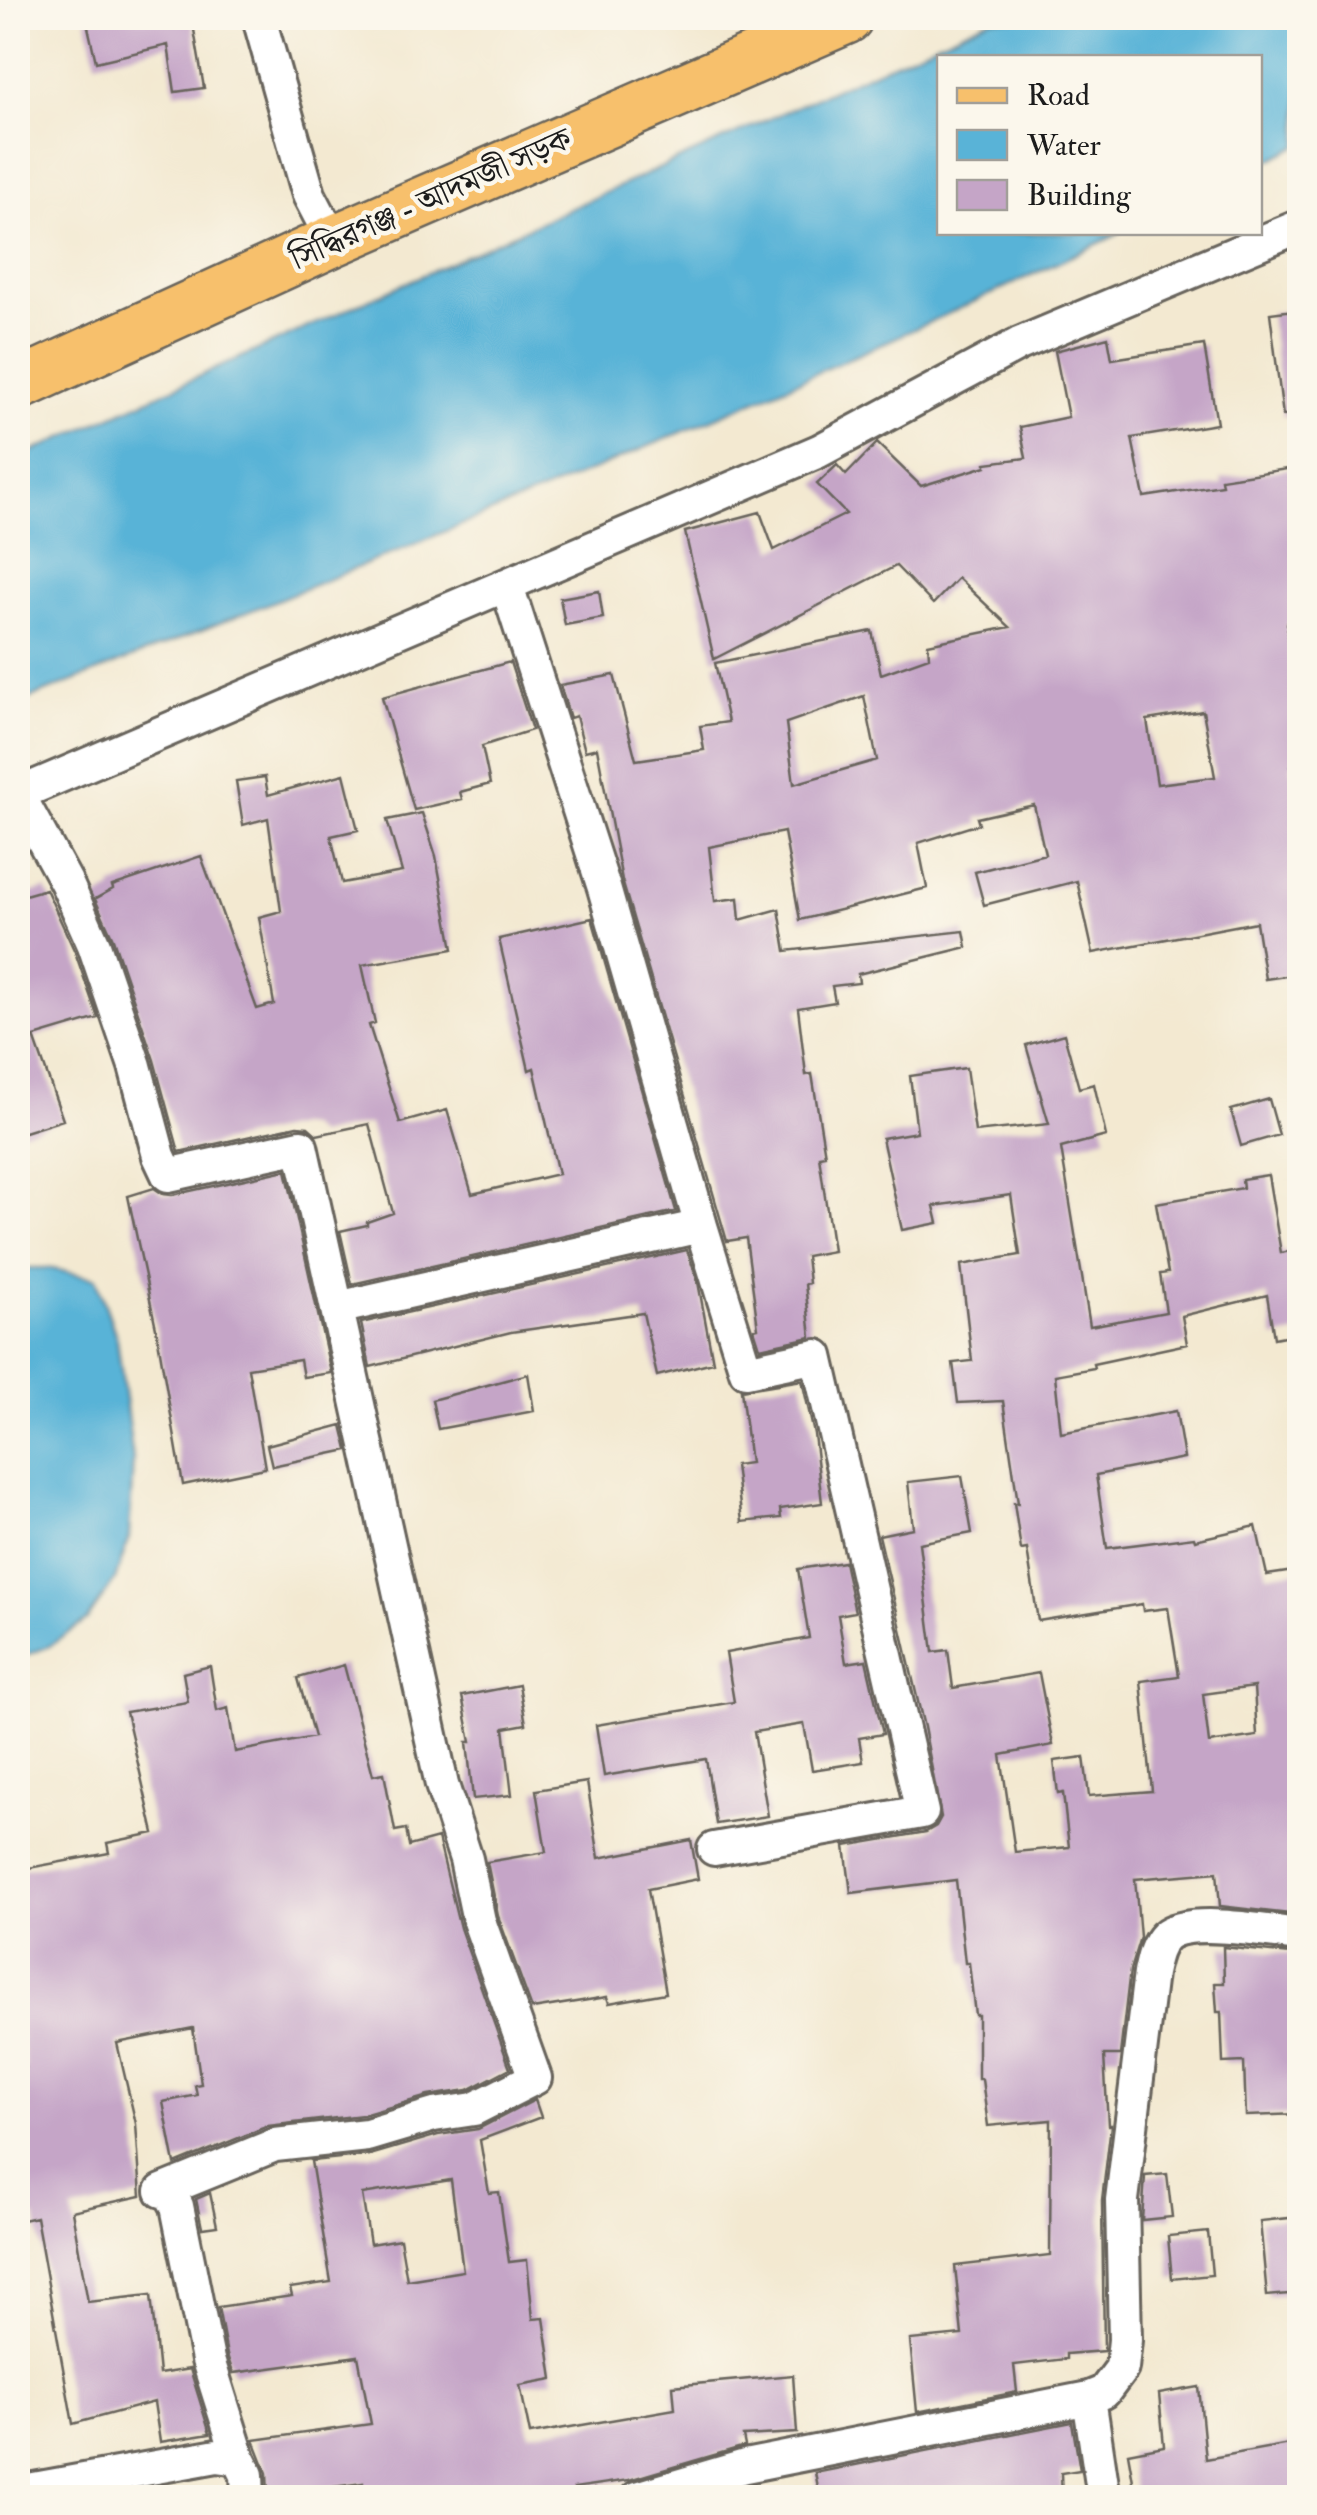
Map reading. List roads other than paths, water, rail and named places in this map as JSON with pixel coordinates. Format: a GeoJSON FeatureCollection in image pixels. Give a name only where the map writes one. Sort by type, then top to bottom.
{"type":"FeatureCollection","features":[{"type":"Feature","properties":{"kind":"main road","name":"সিদ্ধিরগঞ্জ - আদমজী সড়ক"},"geometry":{"type":"LineString","coordinates":[[18,385],[333,241],[846,18]]}},
{"type":"Feature","properties":{"kind":"street"},"geometry":{"type":"LineString","coordinates":[[259,18],[308,195],[333,241]]}},
{"type":"Feature","properties":{"kind":"street"},"geometry":{"type":"LineString","coordinates":[[248,2498],[246,2475],[208,2360],[177,2206],[165,2190],[275,2146],[366,2136],[434,2114],[474,2109],[535,2078],[479,1921],[466,1860],[442,1785],[301,1146],[168,1175],[159,1156],[136,1066],[94,946],[66,882],[18,794],[818,451],[1019,344],[1300,226]]}},
{"type":"Feature","properties":{"kind":"street"},"geometry":{"type":"LineString","coordinates":[[507,586],[604,888],[746,1371],[817,1356],[922,1812],[714,1849]]}},
{"type":"Feature","properties":{"kind":"street"},"geometry":{"type":"LineString","coordinates":[[337,1308],[702,1226]]}},
{"type":"Feature","properties":{"kind":"street"},"geometry":{"type":"LineString","coordinates":[[638,2498],[745,2466],[1104,2392],[1122,2368],[1126,2340],[1122,2200],[1156,1947],[1168,1934],[1191,1927],[1300,1934]]}},
{"type":"Feature","properties":{"kind":"street"},"geometry":{"type":"LineString","coordinates":[[1088,2398],[1104,2498]]}},
{"type":"Feature","properties":{"kind":"street"},"geometry":{"type":"LineString","coordinates":[[34,2489],[180,2460],[217,2456],[239,2459]]}},
{"type":"Feature","properties":{"kind":"water"},"geometry":{"type":"Polygon","coordinates":[[[992,18],[1299,18],[1299,145],[1262,164],[1262,55],[937,55],[937,235],[1116,235],[848,359],[574,478],[18,703],[18,458],[992,18]]]}},
{"type":"Feature","properties":{"kind":"water"},"geometry":{"type":"Polygon","coordinates":[[[18,1268],[48,1268],[96,1278],[117,1339],[133,1459],[129,1538],[115,1580],[87,1620],[48,1647],[18,1658],[18,1268]]]}}]}
